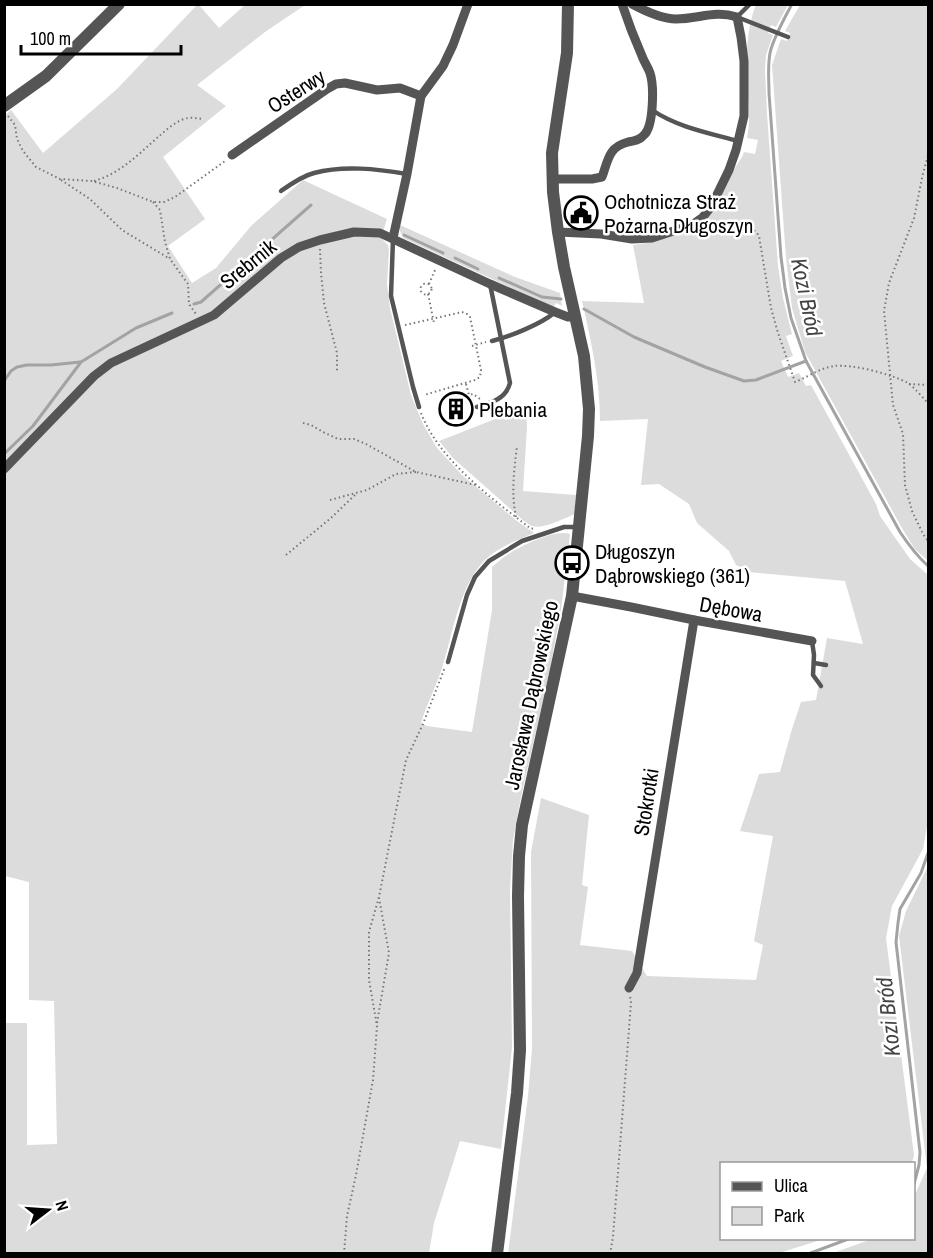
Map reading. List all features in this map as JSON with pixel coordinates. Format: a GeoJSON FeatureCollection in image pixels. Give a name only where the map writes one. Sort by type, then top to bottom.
{"type":"FeatureCollection","features":[{"type":"Feature","properties":{"kind":"street"},"geometry":{"type":"LineString","coordinates":[[4,106],[46,76],[119,4]]}},
{"type":"Feature","properties":{"kind":"street"},"geometry":{"type":"LineString","coordinates":[[393,238],[421,96],[443,66],[468,4]]}},
{"type":"Feature","properties":{"kind":"street","name":"Jarosława Dąbrowskiego"},"geometry":{"type":"LineString","coordinates":[[497,1254],[517,1093],[520,1050],[518,896],[522,825],[572,596],[589,409],[584,356],[558,232],[553,179],[552,153],[567,53],[568,4]]}},
{"type":"Feature","properties":{"kind":"street"},"geometry":{"type":"LineString","coordinates":[[553,179],[602,177],[607,159],[615,147],[637,140],[646,134],[651,123],[651,75],[622,4]]}},
{"type":"Feature","properties":{"kind":"street"},"geometry":{"type":"LineString","coordinates":[[558,232],[601,234],[632,239],[652,238],[692,225],[711,207],[729,170],[744,116],[744,61],[737,17],[725,13],[678,19],[668,18],[632,4]]}},
{"type":"Feature","properties":{"kind":"street","name":"Osterwy"},"geometry":{"type":"LineString","coordinates":[[232,155],[336,84],[345,83],[377,90],[400,88],[421,96]]}},
{"type":"Feature","properties":{"kind":"street","name":"Srebrnik"},"geometry":{"type":"LineString","coordinates":[[4,469],[94,376],[111,363],[206,320],[230,303],[281,258],[299,247],[320,240],[354,232],[380,233],[555,312],[568,317],[576,317]]}},
{"type":"Feature","properties":{"kind":"street","name":"Dębowa"},"geometry":{"type":"LineString","coordinates":[[572,596],[694,621],[812,641]]}},
{"type":"Feature","properties":{"kind":"street","name":"Stokrotki"},"geometry":{"type":"LineString","coordinates":[[629,988],[637,973],[694,621]]}},
{"type":"Feature","properties":{"kind":"lane"},"geometry":{"type":"LineString","coordinates":[[750,4],[737,17],[788,37]]}},
{"type":"Feature","properties":{"kind":"lane"},"geometry":{"type":"LineString","coordinates":[[652,110],[689,127],[738,141]]}},
{"type":"Feature","properties":{"kind":"lane"},"geometry":{"type":"LineString","coordinates":[[281,191],[312,173],[353,169],[407,174]]}},
{"type":"Feature","properties":{"kind":"lane"},"geometry":{"type":"LineString","coordinates":[[393,238],[391,296],[419,407]]}},
{"type":"Feature","properties":{"kind":"lane"},"geometry":{"type":"LineString","coordinates":[[477,407],[505,394],[510,376],[490,284]]}},
{"type":"Feature","properties":{"kind":"lane"},"geometry":{"type":"LineString","coordinates":[[492,341],[547,319],[555,312]]}},
{"type":"Feature","properties":{"kind":"lane"},"geometry":{"type":"LineString","coordinates":[[448,662],[467,595],[475,577],[489,561],[522,541],[564,526],[579,528]]}},
{"type":"Feature","properties":{"kind":"lane"},"geometry":{"type":"LineString","coordinates":[[812,641],[813,675],[821,686]]}},
{"type":"Feature","properties":{"kind":"lane"},"geometry":{"type":"LineString","coordinates":[[814,663],[826,665]]}},
{"type":"Feature","properties":{"kind":"path"},"geometry":{"type":"LineString","coordinates":[[4,112],[15,125],[16,139],[36,167],[60,179],[90,199],[122,230],[170,259]]}},
{"type":"Feature","properties":{"kind":"path"},"geometry":{"type":"LineString","coordinates":[[92,181],[113,174],[172,126],[192,117],[203,119]]}},
{"type":"Feature","properties":{"kind":"path"},"geometry":{"type":"LineString","coordinates":[[60,179],[92,181],[153,202],[164,201],[175,197],[232,155]]}},
{"type":"Feature","properties":{"kind":"path"},"geometry":{"type":"LineString","coordinates":[[928,156],[914,218],[889,283],[884,311],[893,405],[903,434],[906,485],[912,511],[928,541]]}},
{"type":"Feature","properties":{"kind":"path"},"geometry":{"type":"LineString","coordinates":[[153,202],[160,210],[170,259],[188,284],[189,304],[197,315],[206,320]]}},
{"type":"Feature","properties":{"kind":"path"},"geometry":{"type":"LineString","coordinates":[[692,225],[727,221],[738,222],[755,230],[761,243],[771,308],[795,382],[821,370],[835,366],[848,366],[872,371],[909,384],[928,385]]}},
{"type":"Feature","properties":{"kind":"path"},"geometry":{"type":"LineString","coordinates":[[320,240],[324,303],[337,353],[338,371]]}},
{"type":"Feature","properties":{"kind":"path"},"geometry":{"type":"LineString","coordinates":[[429,284],[439,260]]}},
{"type":"Feature","properties":{"kind":"path"},"geometry":{"type":"LineString","coordinates":[[428,294],[422,292],[421,287],[429,284]]}},
{"type":"Feature","properties":{"kind":"path"},"geometry":{"type":"LineString","coordinates":[[429,284],[432,289],[428,294],[434,323]]}},
{"type":"Feature","properties":{"kind":"path"},"geometry":{"type":"LineString","coordinates":[[398,327],[462,312],[470,317],[481,374],[478,379],[416,398]]}},
{"type":"Feature","properties":{"kind":"path"},"geometry":{"type":"LineString","coordinates":[[474,345],[481,344]]}},
{"type":"Feature","properties":{"kind":"path"},"geometry":{"type":"LineString","coordinates":[[466,383],[469,395]]}},
{"type":"Feature","properties":{"kind":"path"},"geometry":{"type":"LineString","coordinates":[[909,384],[928,403]]}},
{"type":"Feature","properties":{"kind":"path"},"geometry":{"type":"LineString","coordinates":[[419,407],[435,440],[450,458],[516,518],[537,530]]}},
{"type":"Feature","properties":{"kind":"path"},"geometry":{"type":"LineString","coordinates":[[303,423],[338,439],[354,439],[366,444],[416,472],[478,485]]}},
{"type":"Feature","properties":{"kind":"path"},"geometry":{"type":"LineString","coordinates":[[516,518],[513,481],[517,446]]}},
{"type":"Feature","properties":{"kind":"path"},"geometry":{"type":"LineString","coordinates":[[330,500],[367,490],[396,474],[416,472]]}},
{"type":"Feature","properties":{"kind":"path"},"geometry":{"type":"LineString","coordinates":[[286,555],[357,493]]}},
{"type":"Feature","properties":{"kind":"path"},"geometry":{"type":"LineString","coordinates":[[377,1026],[369,980],[369,932],[379,897],[406,760],[448,662]]}},
{"type":"Feature","properties":{"kind":"path"},"geometry":{"type":"LineString","coordinates":[[344,1254],[347,1216],[357,1174],[373,1080],[377,1026],[389,953],[379,897]]}},
{"type":"Feature","properties":{"kind":"path"},"geometry":{"type":"LineString","coordinates":[[610,1254],[632,1003],[629,988]]}},
{"type":"Feature","properties":{"kind":"green space"},"geometry":{"type":"Polygon","coordinates":[[[197,5],[219,28],[245,5],[305,5],[265,32],[197,85],[226,106],[163,157],[205,219],[168,246],[192,283],[216,268],[251,226],[303,180],[387,219],[381,238],[388,245],[389,250],[387,284],[390,308],[411,395],[423,424],[437,448],[462,475],[534,533],[496,551],[485,560],[468,584],[457,612],[441,671],[421,723],[427,726],[472,732],[492,610],[492,567],[513,551],[538,539],[555,534],[570,534],[561,610],[513,840],[510,890],[512,1047],[501,1149],[460,1141],[434,1223],[429,1253],[5,1253],[5,1023],[27,1023],[27,1145],[57,1144],[54,1001],[29,1000],[29,882],[5,876],[5,115],[11,110],[43,153],[117,89],[197,5]]]}},
{"type":"Feature","properties":{"kind":"green space"},"geometry":{"type":"Polygon","coordinates":[[[757,5],[788,5],[776,27],[771,25],[768,33],[773,35],[766,55],[765,70],[778,266],[792,334],[786,336],[793,356],[781,361],[788,377],[799,373],[806,386],[811,385],[876,504],[880,516],[910,559],[928,575],[928,821],[923,849],[892,906],[886,938],[914,1155],[912,1162],[720,1162],[720,1240],[821,1240],[779,1253],[508,1254],[532,1049],[531,852],[541,798],[589,815],[582,885],[588,887],[580,945],[632,951],[647,976],[756,980],[763,945],[754,941],[773,836],[740,831],[759,774],[780,772],[801,702],[816,700],[827,638],[863,644],[845,581],[749,572],[736,565],[729,551],[697,523],[689,504],[659,484],[641,485],[648,419],[600,421],[597,376],[582,301],[644,303],[633,245],[699,227],[744,152],[755,154],[758,140],[747,138],[749,117],[747,62],[749,28],[757,5]]]}},
{"type":"Feature","properties":{"kind":"green space"},"geometry":{"type":"Polygon","coordinates":[[[800,5],[928,5],[928,561],[915,549],[903,530],[805,352],[792,308],[786,258],[772,65],[781,39],[787,41],[790,33],[785,31],[800,5]]]}},
{"type":"Feature","properties":{"kind":"green space"},"geometry":{"type":"Polygon","coordinates":[[[400,225],[515,277],[560,293],[562,306],[556,303],[553,307],[403,238],[400,225]]]}},
{"type":"Feature","properties":{"kind":"green space"},"geometry":{"type":"Polygon","coordinates":[[[526,407],[523,491],[576,495],[575,514],[536,527],[524,521],[453,458],[439,441],[526,407]]]}},
{"type":"Feature","properties":{"kind":"green space"},"geometry":{"type":"Polygon","coordinates":[[[928,866],[928,1253],[833,1253],[869,1240],[915,1240],[915,1195],[927,1168],[899,936],[906,911],[928,866]]]}},
{"type":"Feature","properties":{"kind":"waterway","name":"Kozi Bród"},"geometry":{"type":"LineString","coordinates":[[792,4],[773,43],[768,70],[781,257],[791,318],[806,361],[900,532],[928,566]]}},
{"type":"Feature","properties":{"kind":"waterway"},"geometry":{"type":"LineString","coordinates":[[194,304],[201,302],[311,205]]}},
{"type":"Feature","properties":{"kind":"waterway"},"geometry":{"type":"LineString","coordinates":[[404,235],[443,253]]}},
{"type":"Feature","properties":{"kind":"waterway"},"geometry":{"type":"LineString","coordinates":[[455,258],[478,269]]}},
{"type":"Feature","properties":{"kind":"waterway"},"geometry":{"type":"LineString","coordinates":[[499,278],[542,297],[561,299]]}},
{"type":"Feature","properties":{"kind":"waterway"},"geometry":{"type":"LineString","coordinates":[[584,309],[634,337],[744,381],[756,380],[806,361]]}},
{"type":"Feature","properties":{"kind":"waterway"},"geometry":{"type":"LineString","coordinates":[[4,454],[33,426],[81,362],[136,328],[172,313]]}},
{"type":"Feature","properties":{"kind":"waterway"},"geometry":{"type":"LineString","coordinates":[[4,381],[17,367],[80,362]]}},
{"type":"Feature","properties":{"kind":"waterway","name":"Kozi Bród"},"geometry":{"type":"LineString","coordinates":[[915,1180],[920,1152],[896,942],[900,909],[921,873],[928,853]]}},
{"type":"Feature","properties":{"kind":"waterway","name":"Kozi Bród"},"geometry":{"type":"LineString","coordinates":[[808,1254],[846,1240]]}},
{"type":"Feature","properties":{"kind":"place","name":"Ochotnicza Straż Pożarna Długoszyn"},"geometry":{"type":"Point","coordinates":[581,213]}},
{"type":"Feature","properties":{"kind":"place","name":"Plebania"},"geometry":{"type":"Point","coordinates":[456,409]}},
{"type":"Feature","properties":{"kind":"place","name":"Długoszyn Dąbrowskiego (361)"},"geometry":{"type":"Point","coordinates":[572,563]}}]}
